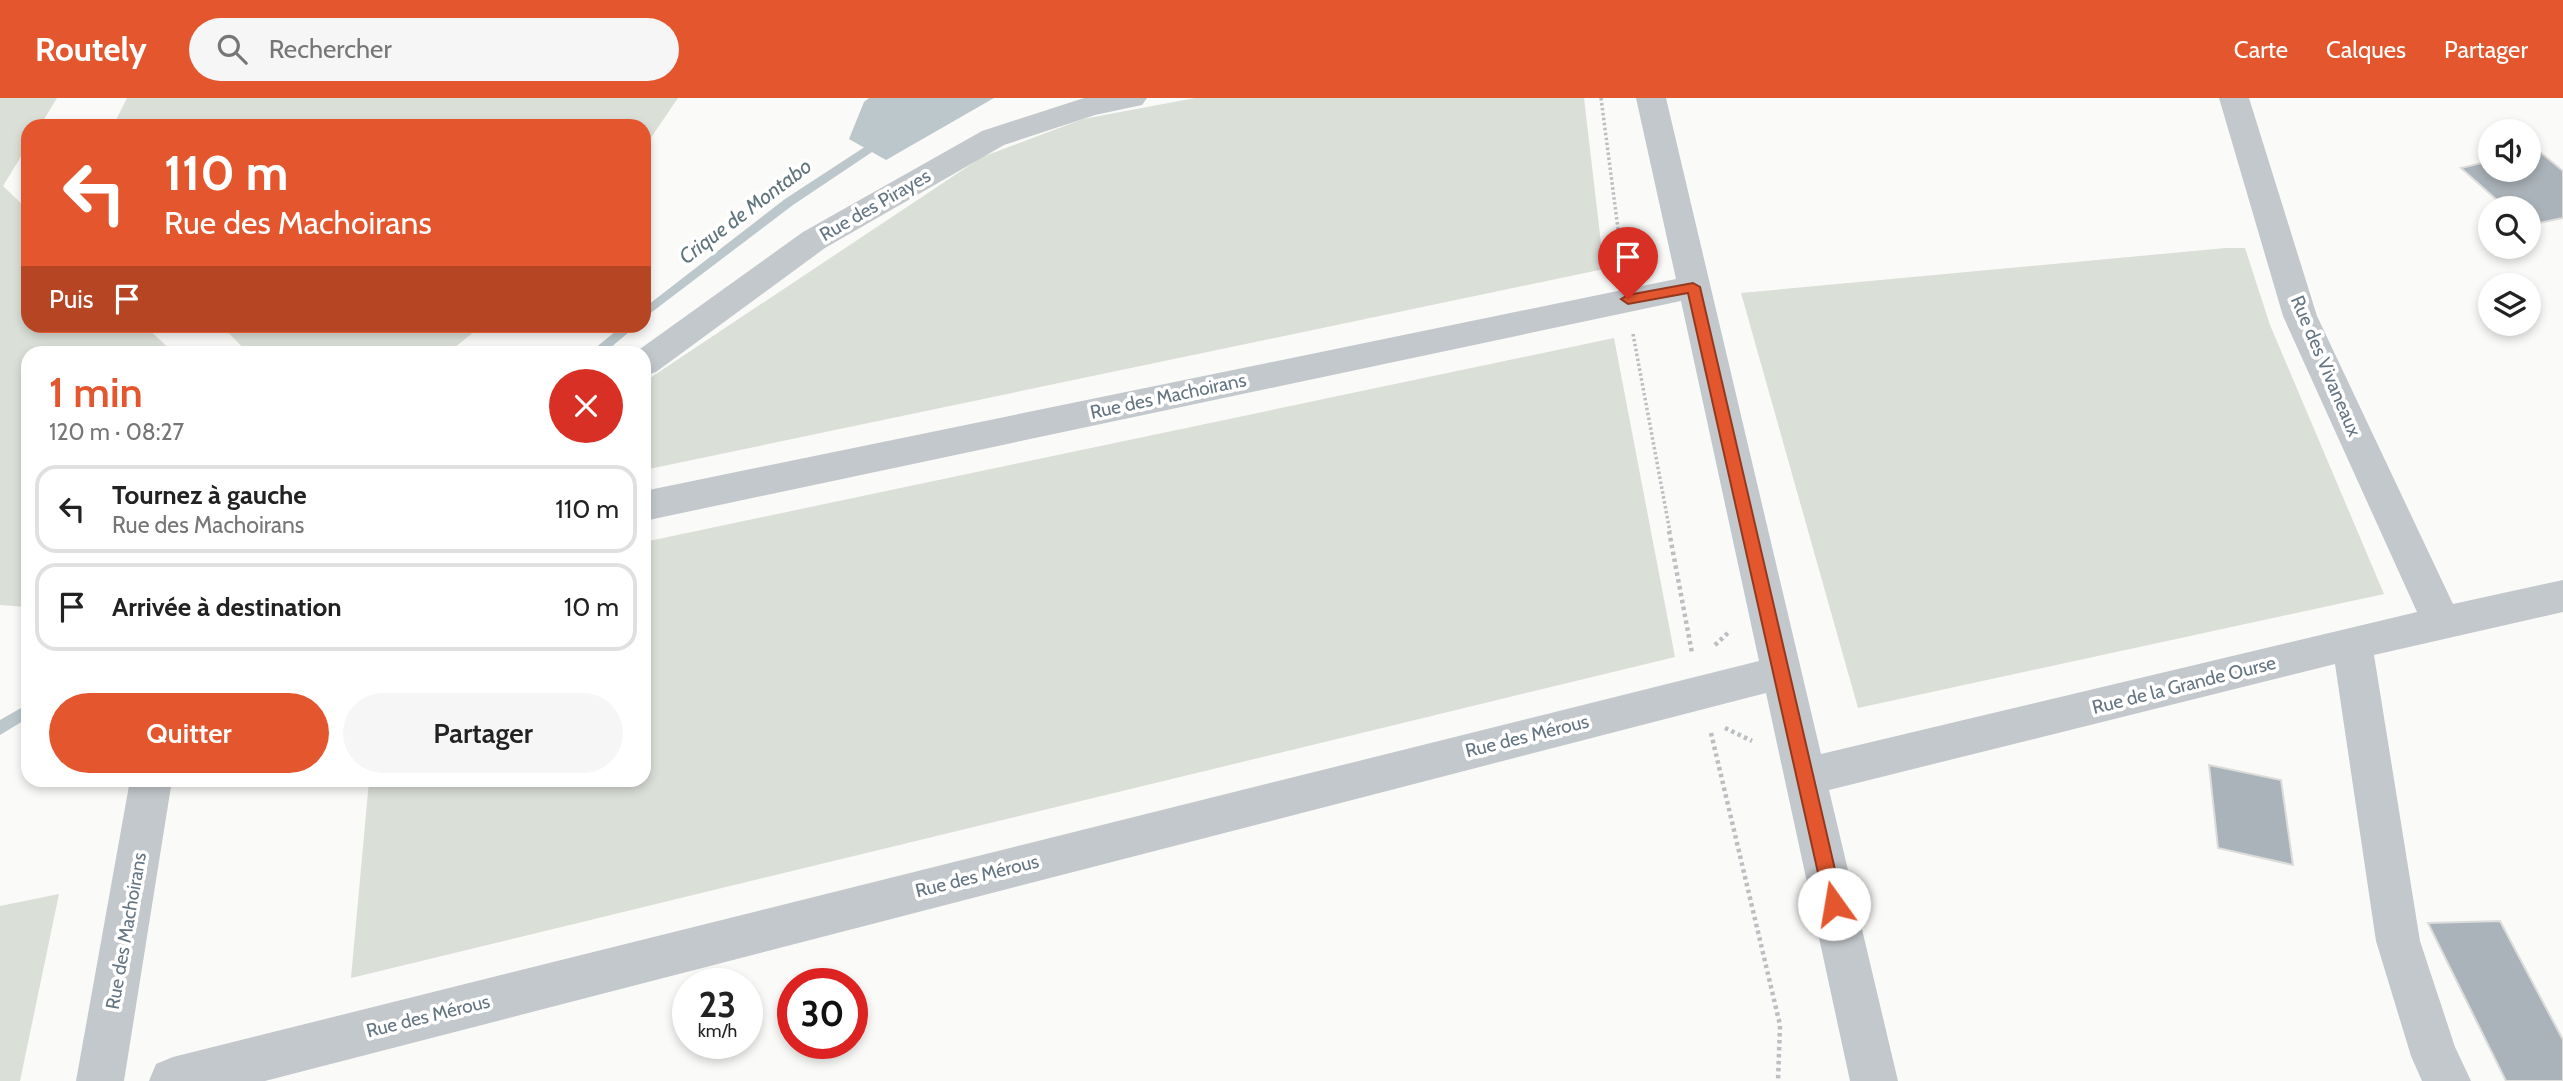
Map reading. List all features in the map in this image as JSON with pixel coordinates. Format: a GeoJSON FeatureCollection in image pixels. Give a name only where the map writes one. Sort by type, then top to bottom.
{"type":"FeatureCollection","features":[{"type":"Feature","properties":{"kind":"street","name":"Rue des Pirayes"},"geometry":{"type":"LineString","coordinates":[[651,358],[814,240],[993,138],[1090,106],[1132,98]]}},
{"type":"Feature","properties":{"kind":"street"},"geometry":{"type":"LineString","coordinates":[[1651,98],[1874,1081]]}},
{"type":"Feature","properties":{"kind":"street","name":"Rue des Vivaneaux"},"geometry":{"type":"LineString","coordinates":[[2234,98],[2300,316],[2443,625]]}},
{"type":"Feature","properties":{"kind":"street","name":"Rue des Machoirans"},"geometry":{"type":"LineString","coordinates":[[651,505],[1693,287]]}},
{"type":"Feature","properties":{"kind":"street","name":"Rue de la Grande Ourse"},"geometry":{"type":"LineString","coordinates":[[1805,777],[2352,643],[2443,625],[2563,596]]}},
{"type":"Feature","properties":{"kind":"street"},"geometry":{"type":"LineString","coordinates":[[2352,643],[2398,941],[2434,1056],[2447,1081]]}},
{"type":"Feature","properties":{"kind":"street","name":"Rue des Mérous"},"geometry":{"type":"LineString","coordinates":[[173,1081],[1782,672]]}},
{"type":"Feature","properties":{"kind":"street","name":"Rue des Machoirans"},"geometry":{"type":"LineString","coordinates":[[100,1081],[150,787]]}},
{"type":"Feature","properties":{"kind":"path"},"geometry":{"type":"LineString","coordinates":[[1601,98],[1625,280]]}},
{"type":"Feature","properties":{"kind":"path"},"geometry":{"type":"LineString","coordinates":[[1631,321],[1695,664]]}},
{"type":"Feature","properties":{"kind":"path"},"geometry":{"type":"LineString","coordinates":[[1708,720],[1780,1025],[1778,1081]]}},
{"type":"Feature","properties":{"kind":"shaded area"},"geometry":{"type":"Polygon","coordinates":[[[0,98],[57,98],[44,119],[21,119],[21,156],[3,186],[21,203],[21,333],[153,333],[166,346],[21,346],[21,606],[0,605],[0,98]]]}},
{"type":"Feature","properties":{"kind":"shaded area"},"geometry":{"type":"Polygon","coordinates":[[[127,98],[678,98],[651,138],[651,119],[116,119],[127,98]]]}},
{"type":"Feature","properties":{"kind":"shaded area"},"geometry":{"type":"Polygon","coordinates":[[[869,98],[994,98],[886,160],[849,139],[864,102],[869,98]]]}},
{"type":"Feature","properties":{"kind":"shaded area"},"geometry":{"type":"Polygon","coordinates":[[[1195,98],[1584,98],[1604,269],[651,469],[651,377],[982,157],[1083,119],[1195,98]]]}},
{"type":"Feature","properties":{"kind":"shaded area"},"geometry":{"type":"Polygon","coordinates":[[[2245,248],[2270,325],[2384,594],[1858,708],[1741,293],[2245,248]]]}},
{"type":"Feature","properties":{"kind":"shaded area"},"geometry":{"type":"Polygon","coordinates":[[[229,333],[472,333],[457,346],[241,346],[229,333]]]}},
{"type":"Feature","properties":{"kind":"shaded area"},"geometry":{"type":"Polygon","coordinates":[[[1614,338],[1675,657],[351,978],[368,787],[651,787],[651,541],[1614,338]]]}},
{"type":"Feature","properties":{"kind":"shaded area"},"geometry":{"type":"Polygon","coordinates":[[[59,894],[20,1081],[0,1081],[0,906],[59,894]]]}},
{"type":"Feature","properties":{"kind":"building"},"geometry":{"type":"Polygon","coordinates":[[[2541,153],[2563,171],[2563,218],[2541,223],[2541,196],[2492,196],[2461,168],[2478,164],[2478,182],[2541,182],[2541,153]]]}},
{"type":"Feature","properties":{"kind":"building"},"geometry":{"type":"Polygon","coordinates":[[[2209,765],[2281,780],[2293,865],[2218,848],[2209,765]]]}},
{"type":"Feature","properties":{"kind":"building"},"geometry":{"type":"Polygon","coordinates":[[[2500,921],[2563,1040],[2563,1081],[2506,1081],[2428,923],[2500,921]]]}},
{"type":"Feature","properties":{"kind":"waterway","name":"Crique de Montabo"},"geometry":{"type":"LineString","coordinates":[[651,309],[789,202],[883,139]]}},
{"type":"Feature","properties":{"kind":"waterway","name":"Crique de Montabo"},"geometry":{"type":"LineString","coordinates":[[604,346],[621,333]]}},
{"type":"Feature","properties":{"kind":"waterway","name":"Crique de Montabo"},"geometry":{"type":"LineString","coordinates":[[0,728],[21,714]]}},
{"type":"Feature","properties":{"kind":"route"},"geometry":{"type":"LineString","coordinates":[[1628,299],[1693,287],[1834,904]]}}]}
